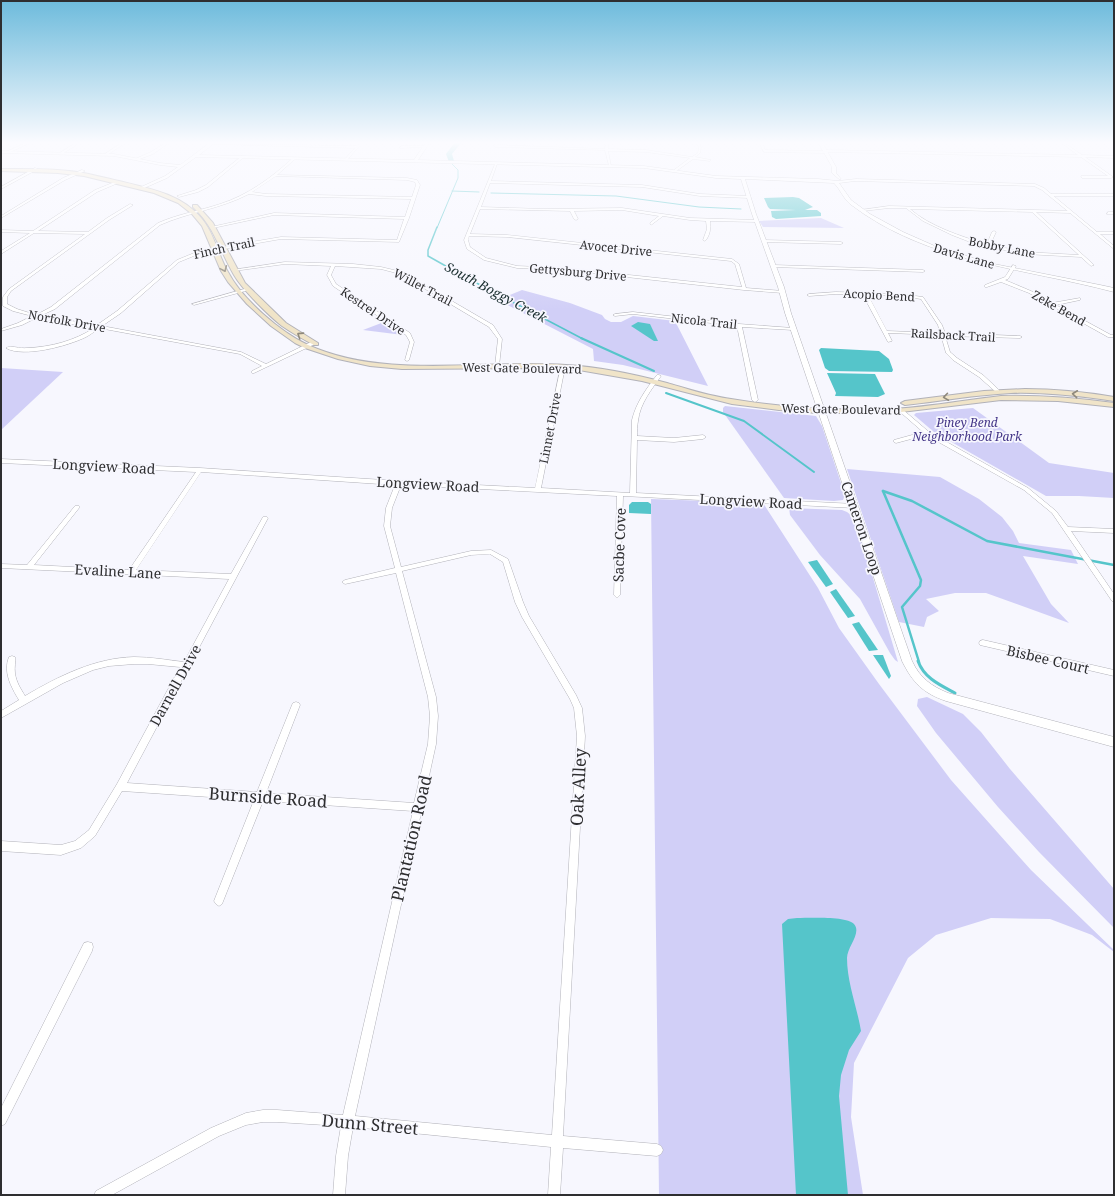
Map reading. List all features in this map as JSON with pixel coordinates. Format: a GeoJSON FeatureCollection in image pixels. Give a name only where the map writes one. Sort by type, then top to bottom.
{"type":"FeatureCollection","features":[{"type":"Feature","properties":{"kind":"main road","name":"West Gate Boulevard"},"geometry":{"type":"LineString","coordinates":[[172,198],[193,212],[216,248],[224,271],[239,291],[285,335],[306,346],[338,357],[370,363],[414,366],[564,361],[589,363],[720,394],[755,400],[869,412],[901,410],[1005,398],[1061,399],[1114,406]]}},
{"type":"Feature","properties":{"kind":"main road","name":"West Gate Boulevard"},"geometry":{"type":"LineString","coordinates":[[182,198],[201,210],[213,227],[224,247],[238,278],[284,324],[313,343],[342,353],[407,360],[498,363],[611,372],[657,379],[712,398],[770,407],[821,407],[896,404],[997,392],[1047,392],[1114,398]]}},
{"type":"Feature","properties":{"kind":"main road"},"geometry":{"type":"LineString","coordinates":[[955,404],[963,400],[996,395],[997,392]]}},
{"type":"Feature","properties":{"kind":"main road"},"geometry":{"type":"LineString","coordinates":[[1005,398],[1009,395],[1047,392]]}},
{"type":"Feature","properties":{"kind":"street"},"geometry":{"type":"LineString","coordinates":[[1,217],[33,198]]}},
{"type":"Feature","properties":{"kind":"street"},"geometry":{"type":"LineString","coordinates":[[1,253],[86,198]]}},
{"type":"Feature","properties":{"kind":"street"},"geometry":{"type":"LineString","coordinates":[[1,330],[36,317],[62,302],[154,228],[173,218],[221,205],[238,198]]}},
{"type":"Feature","properties":{"kind":"street"},"geometry":{"type":"LineString","coordinates":[[213,227],[274,214],[407,218],[414,198],[405,198]]}},
{"type":"Feature","properties":{"kind":"street"},"geometry":{"type":"LineString","coordinates":[[468,235],[482,198]]}},
{"type":"Feature","properties":{"kind":"street","name":"Cameron Loop"},"geometry":{"type":"LineString","coordinates":[[749,198],[783,292],[793,329],[907,661],[914,676],[929,689],[946,697],[1114,742]]}},
{"type":"Feature","properties":{"kind":"street","name":"Davis Lane"},"geometry":{"type":"LineString","coordinates":[[847,198],[928,246],[973,260],[1075,277],[1114,287]]}},
{"type":"Feature","properties":{"kind":"street","name":"Davis Lane"},"geometry":{"type":"LineString","coordinates":[[852,198],[865,210]]}},
{"type":"Feature","properties":{"kind":"street"},"geometry":{"type":"LineString","coordinates":[[1054,198],[1114,248]]}},
{"type":"Feature","properties":{"kind":"street","name":"Norfolk Drive"},"geometry":{"type":"LineString","coordinates":[[131,206],[108,219],[10,290],[5,297],[5,305],[36,317],[241,353],[266,366]]}},
{"type":"Feature","properties":{"kind":"street"},"geometry":{"type":"LineString","coordinates":[[865,210],[889,207],[1070,212]]}},
{"type":"Feature","properties":{"kind":"street"},"geometry":{"type":"LineString","coordinates":[[478,208],[544,210],[622,209],[680,218],[757,221]]}},
{"type":"Feature","properties":{"kind":"street","name":"Bobby Lane"},"geometry":{"type":"LineString","coordinates":[[907,208],[913,214],[953,235],[988,246],[1038,255],[1082,256]]}},
{"type":"Feature","properties":{"kind":"street"},"geometry":{"type":"LineString","coordinates":[[571,209],[576,219]]}},
{"type":"Feature","properties":{"kind":"street"},"geometry":{"type":"LineString","coordinates":[[1033,211],[1092,265]]}},
{"type":"Feature","properties":{"kind":"street"},"geometry":{"type":"LineString","coordinates":[[1108,213],[1114,213]]}},
{"type":"Feature","properties":{"kind":"street"},"geometry":{"type":"LineString","coordinates":[[651,224],[662,215]]}},
{"type":"Feature","properties":{"kind":"street","name":"Finch Trail"},"geometry":{"type":"LineString","coordinates":[[8,348],[24,350],[52,347],[78,339],[99,327],[119,312],[178,261],[195,253],[216,248],[281,238],[398,241],[407,218]]}},
{"type":"Feature","properties":{"kind":"street"},"geometry":{"type":"LineString","coordinates":[[705,240],[708,229],[708,220]]}},
{"type":"Feature","properties":{"kind":"street"},"geometry":{"type":"LineString","coordinates":[[1,231],[88,233]]}},
{"type":"Feature","properties":{"kind":"street"},"geometry":{"type":"LineString","coordinates":[[988,246],[994,232]]}},
{"type":"Feature","properties":{"kind":"street"},"geometry":{"type":"LineString","coordinates":[[1096,233],[1114,233]]}},
{"type":"Feature","properties":{"kind":"street","name":"Gettysburg Drive"},"geometry":{"type":"LineString","coordinates":[[468,235],[466,244],[473,252],[485,259],[506,265],[528,268],[563,269],[783,292]]}},
{"type":"Feature","properties":{"kind":"street","name":"Avocet Drive"},"geometry":{"type":"LineString","coordinates":[[468,235],[507,236],[732,260],[737,264],[744,289]]}},
{"type":"Feature","properties":{"kind":"street"},"geometry":{"type":"LineString","coordinates":[[764,241],[841,243]]}},
{"type":"Feature","properties":{"kind":"street","name":"Willet Trail"},"geometry":{"type":"LineString","coordinates":[[234,270],[279,263],[368,266],[396,271],[491,326],[500,340],[498,363]]}},
{"type":"Feature","properties":{"kind":"street","name":"Kestrel Drive"},"geometry":{"type":"LineString","coordinates":[[334,264],[329,275],[332,282],[408,334],[412,342],[407,360]]}},
{"type":"Feature","properties":{"kind":"street"},"geometry":{"type":"LineString","coordinates":[[774,266],[923,271]]}},
{"type":"Feature","properties":{"kind":"street"},"geometry":{"type":"LineString","coordinates":[[986,286],[1003,281],[1010,275],[1013,267]]}},
{"type":"Feature","properties":{"kind":"street","name":"Davis Lane"},"geometry":{"type":"LineString","coordinates":[[1013,267],[1114,290]]}},
{"type":"Feature","properties":{"kind":"street","name":"Zeke Bend"},"geometry":{"type":"LineString","coordinates":[[1003,281],[1022,288],[1110,336],[1114,336]]}},
{"type":"Feature","properties":{"kind":"street"},"geometry":{"type":"LineString","coordinates":[[194,304],[248,289]]}},
{"type":"Feature","properties":{"kind":"street","name":"Acopio Bend"},"geometry":{"type":"LineString","coordinates":[[809,295],[829,293],[900,295],[922,298],[926,301],[940,325],[946,347],[951,355],[972,368],[997,392]]}},
{"type":"Feature","properties":{"kind":"street"},"geometry":{"type":"LineString","coordinates":[[865,294],[890,342]]}},
{"type":"Feature","properties":{"kind":"street"},"geometry":{"type":"LineString","coordinates":[[1052,304],[1079,299]]}},
{"type":"Feature","properties":{"kind":"street","name":"Nicola Trail"},"geometry":{"type":"LineString","coordinates":[[615,315],[633,313],[739,325],[793,329]]}},
{"type":"Feature","properties":{"kind":"street"},"geometry":{"type":"LineString","coordinates":[[739,325],[755,400]]}},
{"type":"Feature","properties":{"kind":"street","name":"Railsback Trail"},"geometry":{"type":"LineString","coordinates":[[886,332],[1020,337]]}},
{"type":"Feature","properties":{"kind":"street"},"geometry":{"type":"LineString","coordinates":[[254,372],[313,343]]}},
{"type":"Feature","properties":{"kind":"street","name":"Linnet Drive"},"geometry":{"type":"LineString","coordinates":[[538,490],[563,367]]}},
{"type":"Feature","properties":{"kind":"street"},"geometry":{"type":"LineString","coordinates":[[633,495],[637,411],[642,400],[657,379]]}},
{"type":"Feature","properties":{"kind":"street"},"geometry":{"type":"LineString","coordinates":[[901,410],[927,433],[1026,489],[1054,512],[1093,566],[1114,599]]}},
{"type":"Feature","properties":{"kind":"street"},"geometry":{"type":"LineString","coordinates":[[896,441],[927,433]]}},
{"type":"Feature","properties":{"kind":"street"},"geometry":{"type":"LineString","coordinates":[[635,438],[674,440],[703,436]]}},
{"type":"Feature","properties":{"kind":"street","name":"Longview Road"},"geometry":{"type":"LineString","coordinates":[[1,461],[200,470],[399,483],[855,506]]}},
{"type":"Feature","properties":{"kind":"street"},"geometry":{"type":"LineString","coordinates":[[131,572],[200,470]]}},
{"type":"Feature","properties":{"kind":"street","name":"Plantation Road"},"geometry":{"type":"LineString","coordinates":[[339,1195],[342,1156],[348,1121],[432,744],[434,716],[432,697],[388,532],[387,519],[389,508],[399,483]]}},
{"type":"Feature","properties":{"kind":"street","name":"Sacbe Cove"},"geometry":{"type":"LineString","coordinates":[[617,595],[620,494]]}},
{"type":"Feature","properties":{"kind":"street"},"geometry":{"type":"LineString","coordinates":[[29,567],[77,507]]}},
{"type":"Feature","properties":{"kind":"street","name":"Darnell Drive"},"geometry":{"type":"LineString","coordinates":[[1,846],[61,850],[78,845],[92,833],[120,787],[265,518]]}},
{"type":"Feature","properties":{"kind":"street"},"geometry":{"type":"LineString","coordinates":[[1067,529],[1114,531]]}},
{"type":"Feature","properties":{"kind":"street","name":"Oak Alley"},"geometry":{"type":"LineString","coordinates":[[345,582],[479,552],[491,552],[506,561],[519,602],[526,617],[567,685],[578,708],[581,736],[554,1195]]}},
{"type":"Feature","properties":{"kind":"street","name":"Evaline Lane"},"geometry":{"type":"LineString","coordinates":[[1,566],[234,577]]}},
{"type":"Feature","properties":{"kind":"street","name":"Bisbee Court"},"geometry":{"type":"LineString","coordinates":[[983,643],[1114,673]]}},
{"type":"Feature","properties":{"kind":"street"},"geometry":{"type":"LineString","coordinates":[[12,659],[10,674],[24,701]]}},
{"type":"Feature","properties":{"kind":"street"},"geometry":{"type":"LineString","coordinates":[[1,715],[68,677],[94,667],[111,663],[143,660],[186,665]]}},
{"type":"Feature","properties":{"kind":"street"},"geometry":{"type":"LineString","coordinates":[[219,901],[296,705]]}},
{"type":"Feature","properties":{"kind":"street","name":"Burnside Road"},"geometry":{"type":"LineString","coordinates":[[120,787],[417,807]]}},
{"type":"Feature","properties":{"kind":"street"},"geometry":{"type":"LineString","coordinates":[[1,1120],[88,947]]}},
{"type":"Feature","properties":{"kind":"street","name":"Dunn Street"},"geometry":{"type":"LineString","coordinates":[[100,1195],[215,1132],[246,1119],[277,1116],[348,1121],[557,1142],[657,1150]]}},
{"type":"Feature","properties":{"kind":"green space"},"geometry":{"type":"Polygon","coordinates":[[[821,218],[844,228],[763,227],[759,221],[821,218]]]}},
{"type":"Feature","properties":{"kind":"green space"},"geometry":{"type":"Polygon","coordinates":[[[522,290],[570,303],[602,315],[605,319],[611,322],[621,322],[633,316],[675,321],[708,386],[623,365],[594,361],[593,349],[498,300],[522,290]]]}},
{"type":"Feature","properties":{"kind":"green space"},"geometry":{"type":"Polygon","coordinates":[[[384,322],[403,335],[363,330],[384,322]]]}},
{"type":"Feature","properties":{"kind":"green space"},"geometry":{"type":"Polygon","coordinates":[[[1,368],[63,372],[1,430],[1,368]]]}},
{"type":"Feature","properties":{"kind":"green space"},"geometry":{"type":"Polygon","coordinates":[[[725,406],[816,416],[822,426],[845,495],[843,500],[834,501],[784,498],[723,412],[723,408],[725,406]]]}},
{"type":"Feature","properties":{"kind":"green space","name":"Piney Bend Neighborhood Park"},"geometry":{"type":"Polygon","coordinates":[[[973,408],[1049,463],[1114,473],[1114,498],[1046,496],[934,432],[914,415],[916,413],[973,408]]]}},
{"type":"Feature","properties":{"kind":"green space"},"geometry":{"type":"Polygon","coordinates":[[[847,469],[940,477],[979,499],[1002,517],[1013,531],[1019,543],[1071,550],[1078,564],[1023,556],[1051,604],[1069,623],[986,593],[955,593],[926,599],[939,611],[927,617],[924,627],[899,622],[847,469]]]}},
{"type":"Feature","properties":{"kind":"green space"},"geometry":{"type":"Polygon","coordinates":[[[651,499],[763,503],[818,588],[839,628],[951,780],[1031,870],[1114,950],[1114,952],[1092,935],[1050,919],[991,918],[936,935],[908,958],[854,1063],[851,1117],[863,1195],[659,1195],[651,499]]]}},
{"type":"Feature","properties":{"kind":"green space"},"geometry":{"type":"Polygon","coordinates":[[[789,508],[842,510],[852,516],[865,551],[898,662],[890,653],[860,599],[820,555],[790,515],[789,508]]]}},
{"type":"Feature","properties":{"kind":"green space"},"geometry":{"type":"Polygon","coordinates":[[[927,697],[963,714],[981,732],[1010,769],[1114,889],[1114,928],[1039,852],[998,807],[936,733],[917,706],[918,699],[927,697]]]}},
{"type":"Feature","properties":{"kind":"shaded area"},"geometry":{"type":"Polygon","coordinates":[[[764,198],[799,198],[813,207],[805,210],[817,210],[821,213],[821,216],[776,219],[772,217],[771,211],[796,210],[770,209],[764,198]]]}},
{"type":"Feature","properties":{"kind":"shaded area"},"geometry":{"type":"Polygon","coordinates":[[[638,322],[650,324],[658,341],[654,341],[631,326],[638,322]]]}},
{"type":"Feature","properties":{"kind":"shaded area"},"geometry":{"type":"Polygon","coordinates":[[[821,348],[879,351],[889,359],[893,370],[892,372],[829,371],[825,368],[819,350],[821,348]]]}},
{"type":"Feature","properties":{"kind":"shaded area"},"geometry":{"type":"Polygon","coordinates":[[[827,373],[875,374],[885,394],[878,397],[835,396],[836,393],[827,373]]]}},
{"type":"Feature","properties":{"kind":"shaded area"},"geometry":{"type":"Polygon","coordinates":[[[632,502],[648,502],[651,504],[651,514],[629,513],[629,505],[632,502]]]}},
{"type":"Feature","properties":{"kind":"shaded area"},"geometry":{"type":"Polygon","coordinates":[[[817,560],[833,584],[826,587],[808,562],[817,560]]]}},
{"type":"Feature","properties":{"kind":"shaded area"},"geometry":{"type":"Polygon","coordinates":[[[836,589],[855,616],[848,618],[830,592],[836,589]]]}},
{"type":"Feature","properties":{"kind":"shaded area"},"geometry":{"type":"Polygon","coordinates":[[[859,622],[878,650],[869,651],[852,624],[859,622]]]}},
{"type":"Feature","properties":{"kind":"shaded area"},"geometry":{"type":"Polygon","coordinates":[[[873,655],[883,655],[891,676],[889,679],[873,655]]]}},
{"type":"Feature","properties":{"kind":"shaded area"},"geometry":{"type":"Polygon","coordinates":[[[827,918],[850,921],[856,928],[855,936],[847,958],[847,967],[861,1031],[849,1050],[841,1075],[839,1096],[848,1195],[796,1195],[782,924],[788,919],[827,918]]]}},
{"type":"Feature","properties":{"kind":"waterway","name":"South Boggy Creek"},"geometry":{"type":"LineString","coordinates":[[437,228],[450,198]]}},
{"type":"Feature","properties":{"kind":"waterway"},"geometry":{"type":"LineString","coordinates":[[630,198],[699,207],[741,209]]}},
{"type":"Feature","properties":{"kind":"waterway","name":"South Boggy Creek"},"geometry":{"type":"LineString","coordinates":[[437,227],[428,250],[428,256],[582,338]]}},
{"type":"Feature","properties":{"kind":"waterway","name":"South Boggy Creek"},"geometry":{"type":"LineString","coordinates":[[582,338],[654,371]]}},
{"type":"Feature","properties":{"kind":"waterway","name":"South Boggy Creek"},"geometry":{"type":"LineString","coordinates":[[666,393],[744,421],[814,472]]}},
{"type":"Feature","properties":{"kind":"waterway","name":"South Boggy Creek"},"geometry":{"type":"LineString","coordinates":[[919,662],[902,607],[920,586],[921,580],[883,491],[912,501],[987,541],[1114,565]]}},
{"type":"Feature","properties":{"kind":"waterway"},"geometry":{"type":"LineString","coordinates":[[918,661],[928,676],[938,684],[955,693]]}}]}
